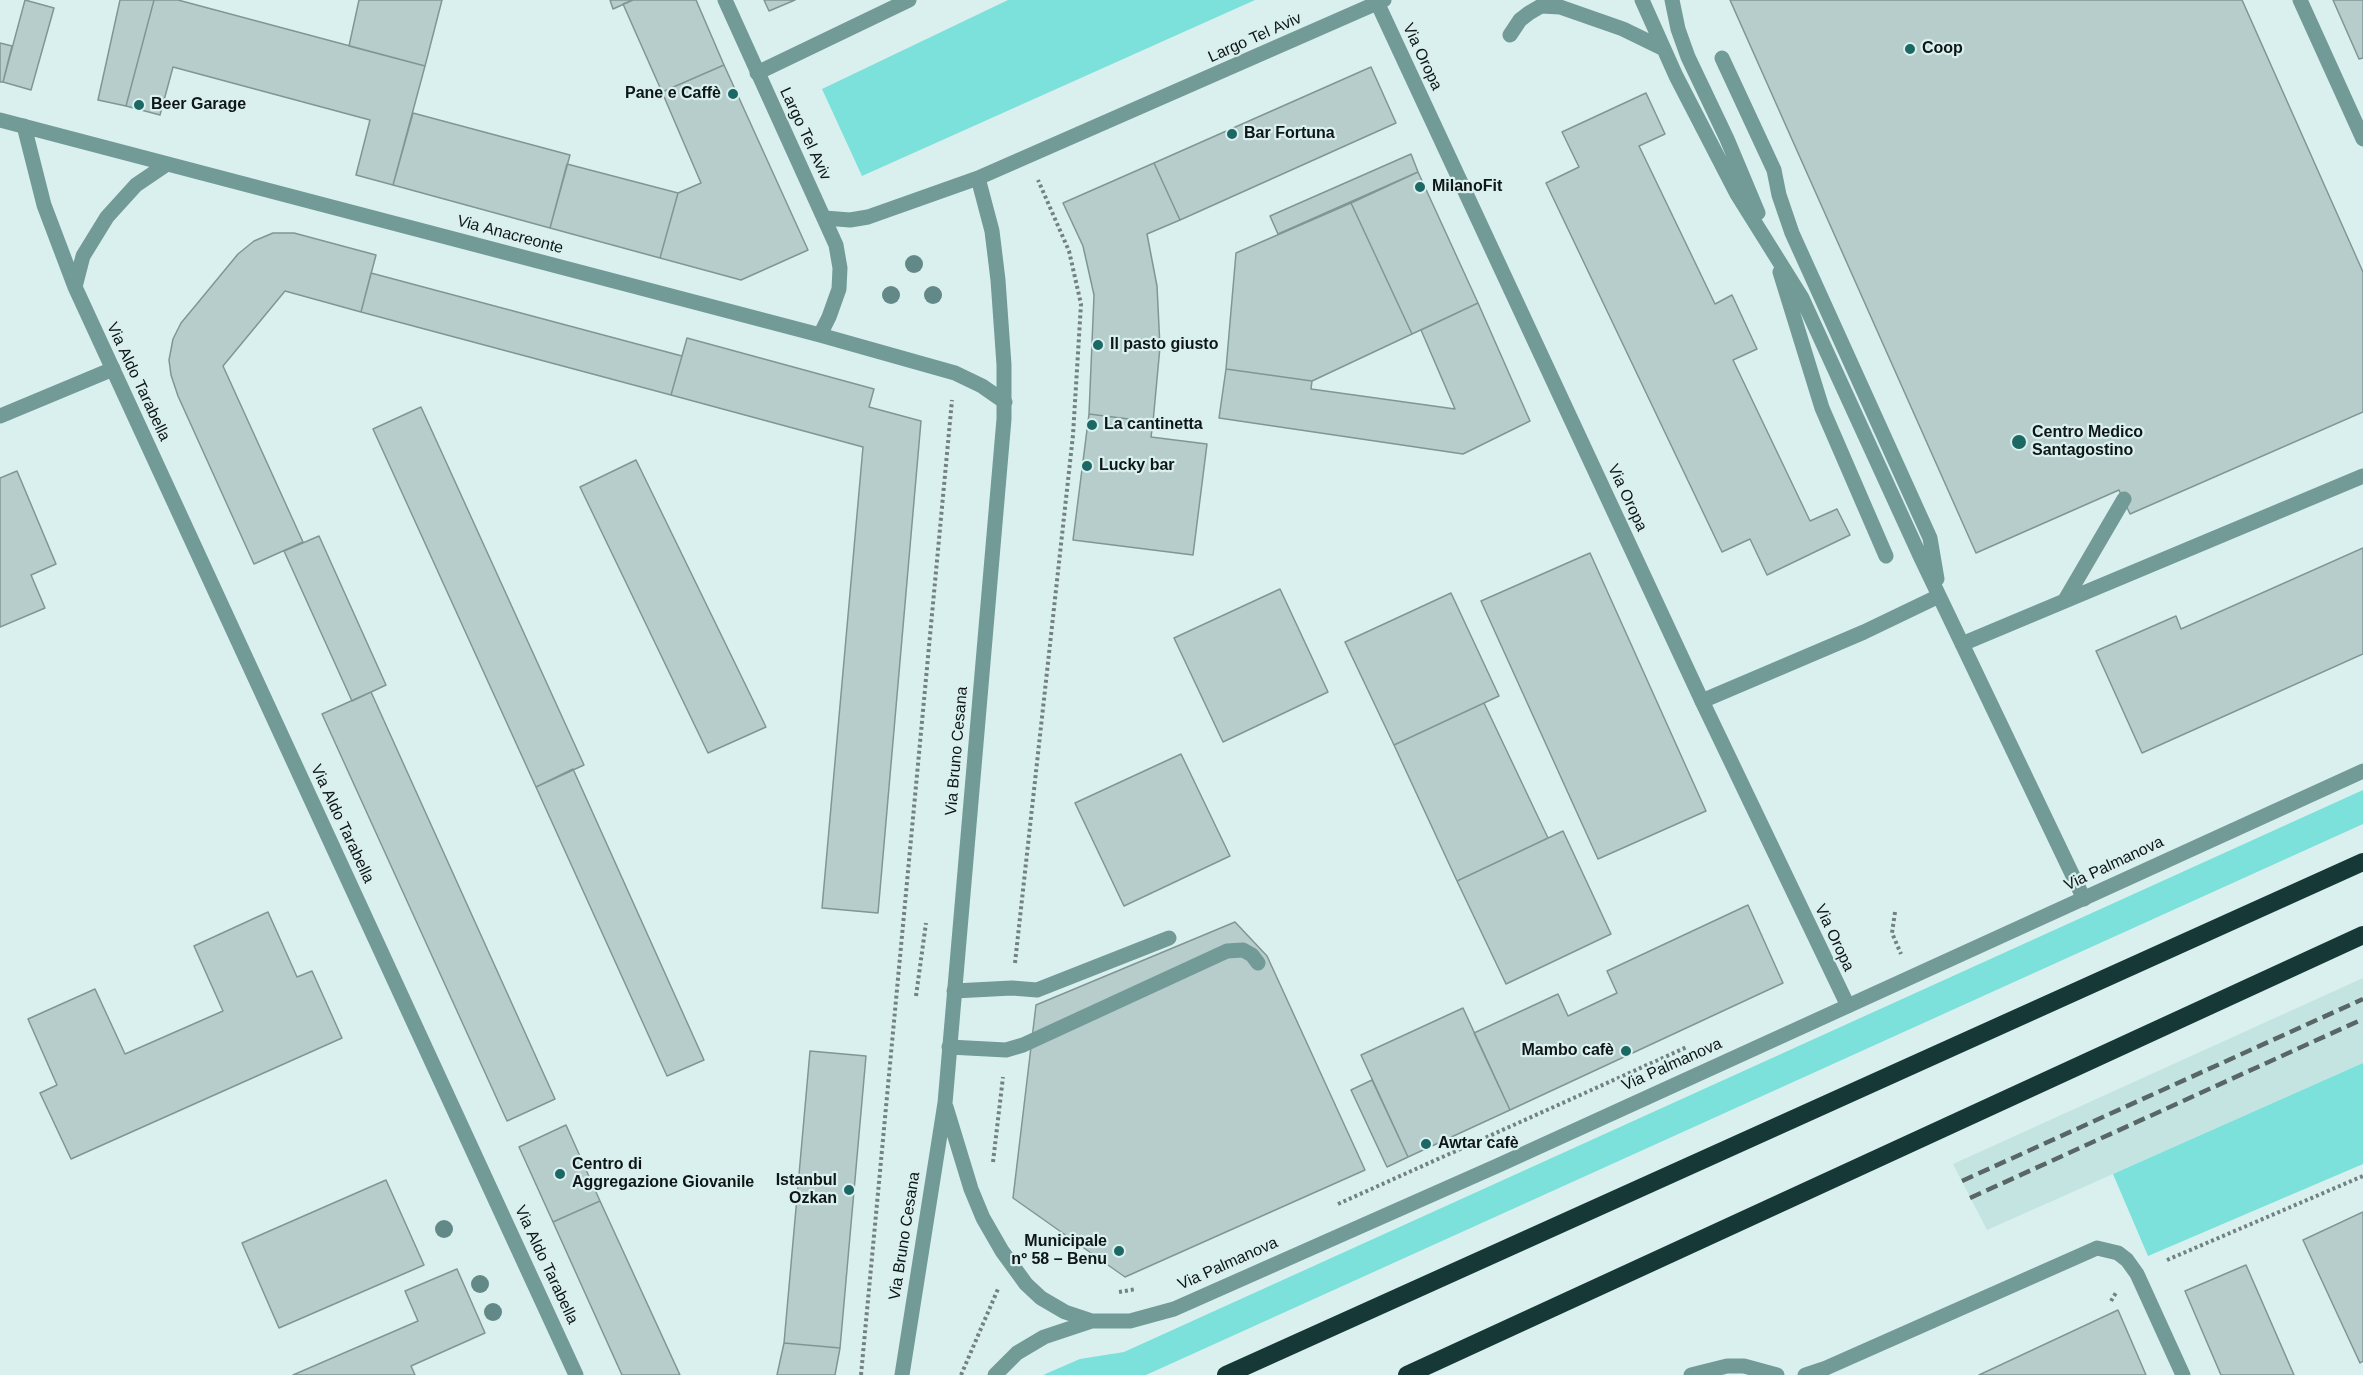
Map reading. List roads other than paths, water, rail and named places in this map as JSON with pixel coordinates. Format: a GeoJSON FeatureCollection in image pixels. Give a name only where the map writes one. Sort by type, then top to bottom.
{"type":"FeatureCollection","features":[{"type":"Feature","properties":{"kind":"highway"},"geometry":{"type":"LineString","coordinates":[[1226,1375],[2363,862]]}},
{"type":"Feature","properties":{"kind":"highway"},"geometry":{"type":"LineString","coordinates":[[1412,1374],[2363,935]]}},
{"type":"Feature","properties":{"kind":"street","name":"Largo Tel Aviv"},"geometry":{"type":"LineString","coordinates":[[725,0],[825,218],[850,220],[868,217],[978,178],[1029,157],[1379,1]]}},
{"type":"Feature","properties":{"kind":"street"},"geometry":{"type":"LineString","coordinates":[[757,73],[909,0]]}},
{"type":"Feature","properties":{"kind":"street"},"geometry":{"type":"LineString","coordinates":[[1642,0],[1737,194],[1802,298],[1962,645],[2084,899]]}},
{"type":"Feature","properties":{"kind":"street"},"geometry":{"type":"LineString","coordinates":[[1672,0],[1678,29],[1688,57],[1728,139],[1773,250],[1822,408],[1886,556]]}},
{"type":"Feature","properties":{"kind":"street"},"geometry":{"type":"LineString","coordinates":[[2300,0],[2363,139]]}},
{"type":"Feature","properties":{"kind":"street","name":"Via Oropa"},"geometry":{"type":"LineString","coordinates":[[1379,1],[1702,701],[1848,1006]]}},
{"type":"Feature","properties":{"kind":"street"},"geometry":{"type":"LineString","coordinates":[[1510,35],[1520,20],[1540,6],[1560,7],[1623,29],[1664,49]]}},
{"type":"Feature","properties":{"kind":"street"},"geometry":{"type":"LineString","coordinates":[[1722,58],[1774,170],[1779,195],[1792,234],[1930,538],[1940,596]]}},
{"type":"Feature","properties":{"kind":"street","name":"Via Anacreonte"},"geometry":{"type":"LineString","coordinates":[[0,120],[820,335],[955,373],[982,386],[1005,402]]}},
{"type":"Feature","properties":{"kind":"street","name":"Via Aldo Tarabella"},"geometry":{"type":"LineString","coordinates":[[24,126],[44,205],[75,287],[576,1375]]}},
{"type":"Feature","properties":{"kind":"street"},"geometry":{"type":"LineString","coordinates":[[75,287],[83,256],[107,217],[136,185],[167,164]]}},
{"type":"Feature","properties":{"kind":"street"},"geometry":{"type":"LineString","coordinates":[[978,178],[992,231],[998,280],[1003,327],[1005,402]]}},
{"type":"Feature","properties":{"kind":"street"},"geometry":{"type":"LineString","coordinates":[[820,335],[836,301],[840,278],[836,245],[825,218]]}},
{"type":"Feature","properties":{"kind":"street"},"geometry":{"type":"LineString","coordinates":[[0,416],[113,369]]}},
{"type":"Feature","properties":{"kind":"street","name":"Via Bruno Cesana"},"geometry":{"type":"LineString","coordinates":[[902,1375],[945,1103],[1005,402]]}},
{"type":"Feature","properties":{"kind":"street"},"geometry":{"type":"LineString","coordinates":[[1962,645],[2363,476]]}},
{"type":"Feature","properties":{"kind":"street"},"geometry":{"type":"LineString","coordinates":[[2065,600],[2124,500]]}},
{"type":"Feature","properties":{"kind":"street"},"geometry":{"type":"LineString","coordinates":[[1702,701],[1864,632],[1940,596]]}},
{"type":"Feature","properties":{"kind":"street","name":"Via Palmanova"},"geometry":{"type":"LineString","coordinates":[[995,1375],[1024,1347],[1044,1337],[1092,1321],[1130,1321],[1174,1309],[1910,978],[2363,771]]}},
{"type":"Feature","properties":{"kind":"street"},"geometry":{"type":"LineString","coordinates":[[954,991],[1012,988],[1038,990],[1169,938]]}},
{"type":"Feature","properties":{"kind":"street"},"geometry":{"type":"LineString","coordinates":[[949,1047],[1006,1053],[1227,951],[1243,950],[1252,955],[1258,963]]}},
{"type":"Feature","properties":{"kind":"street","name":"Via Bruno Cesana"},"geometry":{"type":"LineString","coordinates":[[945,1103],[971,1189],[983,1218],[1002,1251],[1026,1284],[1041,1298],[1065,1312],[1092,1321]]}},
{"type":"Feature","properties":{"kind":"street"},"geometry":{"type":"LineString","coordinates":[[1805,1375],[1826,1368],[2097,1248],[2118,1253],[2138,1274],[2183,1375]]}},
{"type":"Feature","properties":{"kind":"street"},"geometry":{"type":"LineString","coordinates":[[1691,1375],[1727,1366],[1744,1366],[1777,1375]]}},
{"type":"Feature","properties":{"kind":"railway"},"geometry":{"type":"LineString","coordinates":[[1962,1181],[2363,999]]}},
{"type":"Feature","properties":{"kind":"railway"},"geometry":{"type":"LineString","coordinates":[[1970,1198],[2363,1019]]}},
{"type":"Feature","properties":{"kind":"place","name":"Coop"},"geometry":{"type":"Point","coordinates":[1910,49]}},
{"type":"Feature","properties":{"kind":"place","name":"Pane e Caffè"},"geometry":{"type":"Point","coordinates":[733,94]}},
{"type":"Feature","properties":{"kind":"place","name":"Beer Garage"},"geometry":{"type":"Point","coordinates":[139,105]}},
{"type":"Feature","properties":{"kind":"place","name":"Bar Fortuna"},"geometry":{"type":"Point","coordinates":[1232,134]}},
{"type":"Feature","properties":{"kind":"place","name":"MilanoFit"},"geometry":{"type":"Point","coordinates":[1420,187]}},
{"type":"Feature","properties":{"kind":"place","name":"Il pasto giusto"},"geometry":{"type":"Point","coordinates":[1098,345]}},
{"type":"Feature","properties":{"kind":"place","name":"La cantinetta"},"geometry":{"type":"Point","coordinates":[1092,425]}},
{"type":"Feature","properties":{"kind":"place","name":"Centro Medico Santagostino"},"geometry":{"type":"Point","coordinates":[2019,442]}},
{"type":"Feature","properties":{"kind":"place","name":"Lucky bar"},"geometry":{"type":"Point","coordinates":[1087,466]}},
{"type":"Feature","properties":{"kind":"place","name":"Mambo cafè"},"geometry":{"type":"Point","coordinates":[1626,1051]}},
{"type":"Feature","properties":{"kind":"place","name":"Awtar cafè"},"geometry":{"type":"Point","coordinates":[1426,1144]}},
{"type":"Feature","properties":{"kind":"place","name":"Centro di Aggregazione Giovanile"},"geometry":{"type":"Point","coordinates":[560,1174]}},
{"type":"Feature","properties":{"kind":"place","name":"Istanbul Ozkan"},"geometry":{"type":"Point","coordinates":[849,1190]}},
{"type":"Feature","properties":{"kind":"place","name":"Municipale nº 58 – Benu"},"geometry":{"type":"Point","coordinates":[1119,1251]}}]}
